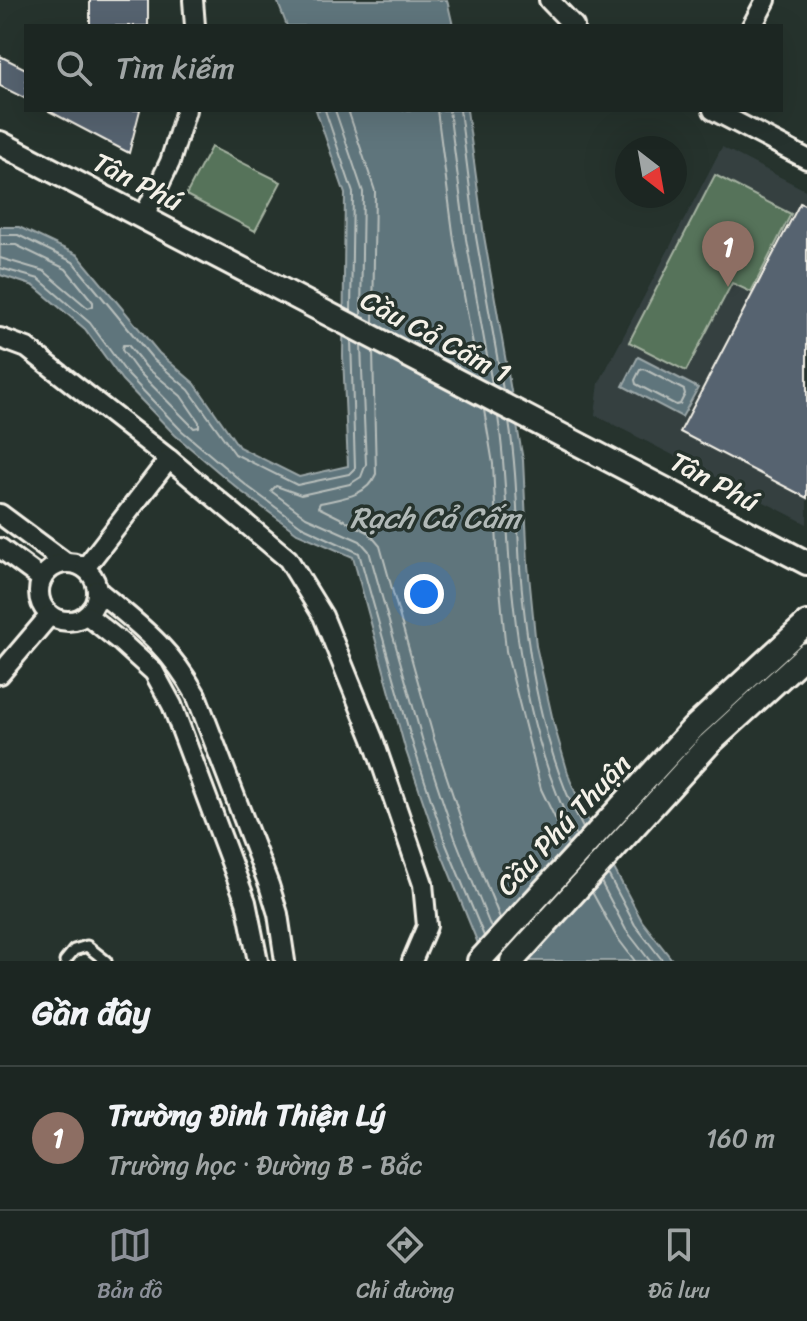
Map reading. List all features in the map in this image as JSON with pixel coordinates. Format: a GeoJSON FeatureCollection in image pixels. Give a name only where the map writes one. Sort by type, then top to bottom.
{"type":"FeatureCollection","features":[{"type":"Feature","properties":{"kind":"street"},"geometry":{"type":"LineString","coordinates":[[193,0],[195,24]]}},
{"type":"Feature","properties":{"kind":"street"},"geometry":{"type":"LineString","coordinates":[[549,0],[572,24]]}},
{"type":"Feature","properties":{"kind":"street"},"geometry":{"type":"LineString","coordinates":[[753,24],[766,0]]}},
{"type":"Feature","properties":{"kind":"street"},"geometry":{"type":"LineString","coordinates":[[143,218],[170,162],[185,112]]}},
{"type":"Feature","properties":{"kind":"street"},"geometry":{"type":"LineString","coordinates":[[717,112],[807,159]]}},
{"type":"Feature","properties":{"kind":"street","name":"Tân Phú"},"geometry":{"type":"LineString","coordinates":[[0,143],[247,272]]}},
{"type":"Feature","properties":{"kind":"street","name":"Cầu Cả Cấm 1"},"geometry":{"type":"LineString","coordinates":[[247,272],[596,453]]}},
{"type":"Feature","properties":{"kind":"street"},"geometry":{"type":"LineString","coordinates":[[0,338],[27,348],[169,459],[288,559],[323,616],[373,739],[423,884],[427,926],[412,961]]}},
{"type":"Feature","properties":{"kind":"street","name":"Tân Phú"},"geometry":{"type":"LineString","coordinates":[[596,453],[807,563]]}},
{"type":"Feature","properties":{"kind":"street"},"geometry":{"type":"LineString","coordinates":[[85,568],[169,459]]}},
{"type":"Feature","properties":{"kind":"street"},"geometry":{"type":"LineString","coordinates":[[0,514],[66,563],[85,568],[92,574],[97,590],[95,604],[87,615],[68,621],[50,615],[39,598],[42,579],[57,565],[66,563]]}},
{"type":"Feature","properties":{"kind":"street"},"geometry":{"type":"LineString","coordinates":[[0,548],[42,579]]}},
{"type":"Feature","properties":{"kind":"street"},"geometry":{"type":"LineString","coordinates":[[97,590],[160,642],[180,667],[196,695],[269,885],[278,914],[285,961]]}},
{"type":"Feature","properties":{"kind":"street"},"geometry":{"type":"LineString","coordinates":[[0,674],[50,615]]}},
{"type":"Feature","properties":{"kind":"street"},"geometry":{"type":"LineString","coordinates":[[87,615],[154,672],[172,705],[246,902],[258,961]]}},
{"type":"Feature","properties":{"kind":"street"},"geometry":{"type":"LineString","coordinates":[[701,736],[807,623]]}},
{"type":"Feature","properties":{"kind":"street"},"geometry":{"type":"LineString","coordinates":[[701,736],[807,654]]}},
{"type":"Feature","properties":{"kind":"street","name":"Cầu Phú Thuận"},"geometry":{"type":"LineString","coordinates":[[479,961],[701,736]]}},
{"type":"Feature","properties":{"kind":"street","name":"Cầu Phú Thuận"},"geometry":{"type":"LineString","coordinates":[[512,961],[701,736]]}},
{"type":"Feature","properties":{"kind":"lane"},"geometry":{"type":"LineString","coordinates":[[65,961],[74,950],[87,946],[106,961]]}},
{"type":"Feature","properties":{"kind":"shaded area"},"geometry":{"type":"Polygon","coordinates":[[[722,147],[807,191],[807,524],[595,415],[599,383],[722,147]]]}},
{"type":"Feature","properties":{"kind":"green space"},"geometry":{"type":"Polygon","coordinates":[[[211,147],[281,182],[255,231],[186,195],[211,147]]]}},
{"type":"Feature","properties":{"kind":"green space"},"geometry":{"type":"Polygon","coordinates":[[[715,175],[791,214],[751,292],[732,283],[686,371],[629,342],[715,175]]]}},
{"type":"Feature","properties":{"kind":"water"},"geometry":{"type":"Polygon","coordinates":[[[277,0],[447,0],[453,24],[286,24],[277,0]]]}},
{"type":"Feature","properties":{"kind":"water","name":"Rạch Cả Cấm"},"geometry":{"type":"Polygon","coordinates":[[[317,112],[467,112],[484,236],[523,460],[536,646],[554,725],[570,780],[587,818],[642,921],[673,961],[485,961],[438,845],[405,748],[353,557],[297,533],[242,492],[175,435],[122,380],[85,329],[34,286],[0,275],[0,227],[19,227],[78,255],[159,353],[195,384],[239,447],[299,477],[348,466],[343,356],[345,194],[317,112]]]}},
{"type":"Feature","properties":{"kind":"water"},"geometry":{"type":"Polygon","coordinates":[[[638,357],[698,388],[682,417],[623,386],[638,357]]]}},
{"type":"Feature","properties":{"kind":"building"},"geometry":{"type":"Polygon","coordinates":[[[90,0],[148,0],[148,24],[90,24],[90,0]]]}},
{"type":"Feature","properties":{"kind":"building"},"geometry":{"type":"Polygon","coordinates":[[[0,56],[24,68],[24,98],[0,86],[0,56]]]}},
{"type":"Feature","properties":{"kind":"building"},"geometry":{"type":"Polygon","coordinates":[[[51,112],[139,112],[129,153],[51,112]]]}},
{"type":"Feature","properties":{"kind":"building"},"geometry":{"type":"Polygon","coordinates":[[[800,203],[807,206],[807,498],[680,432],[800,203]]]}},
{"type":"Feature","properties":{"kind":"place","name":"Trường Đinh Thiện Lý"},"geometry":{"type":"Point","coordinates":[728,287]}}]}
